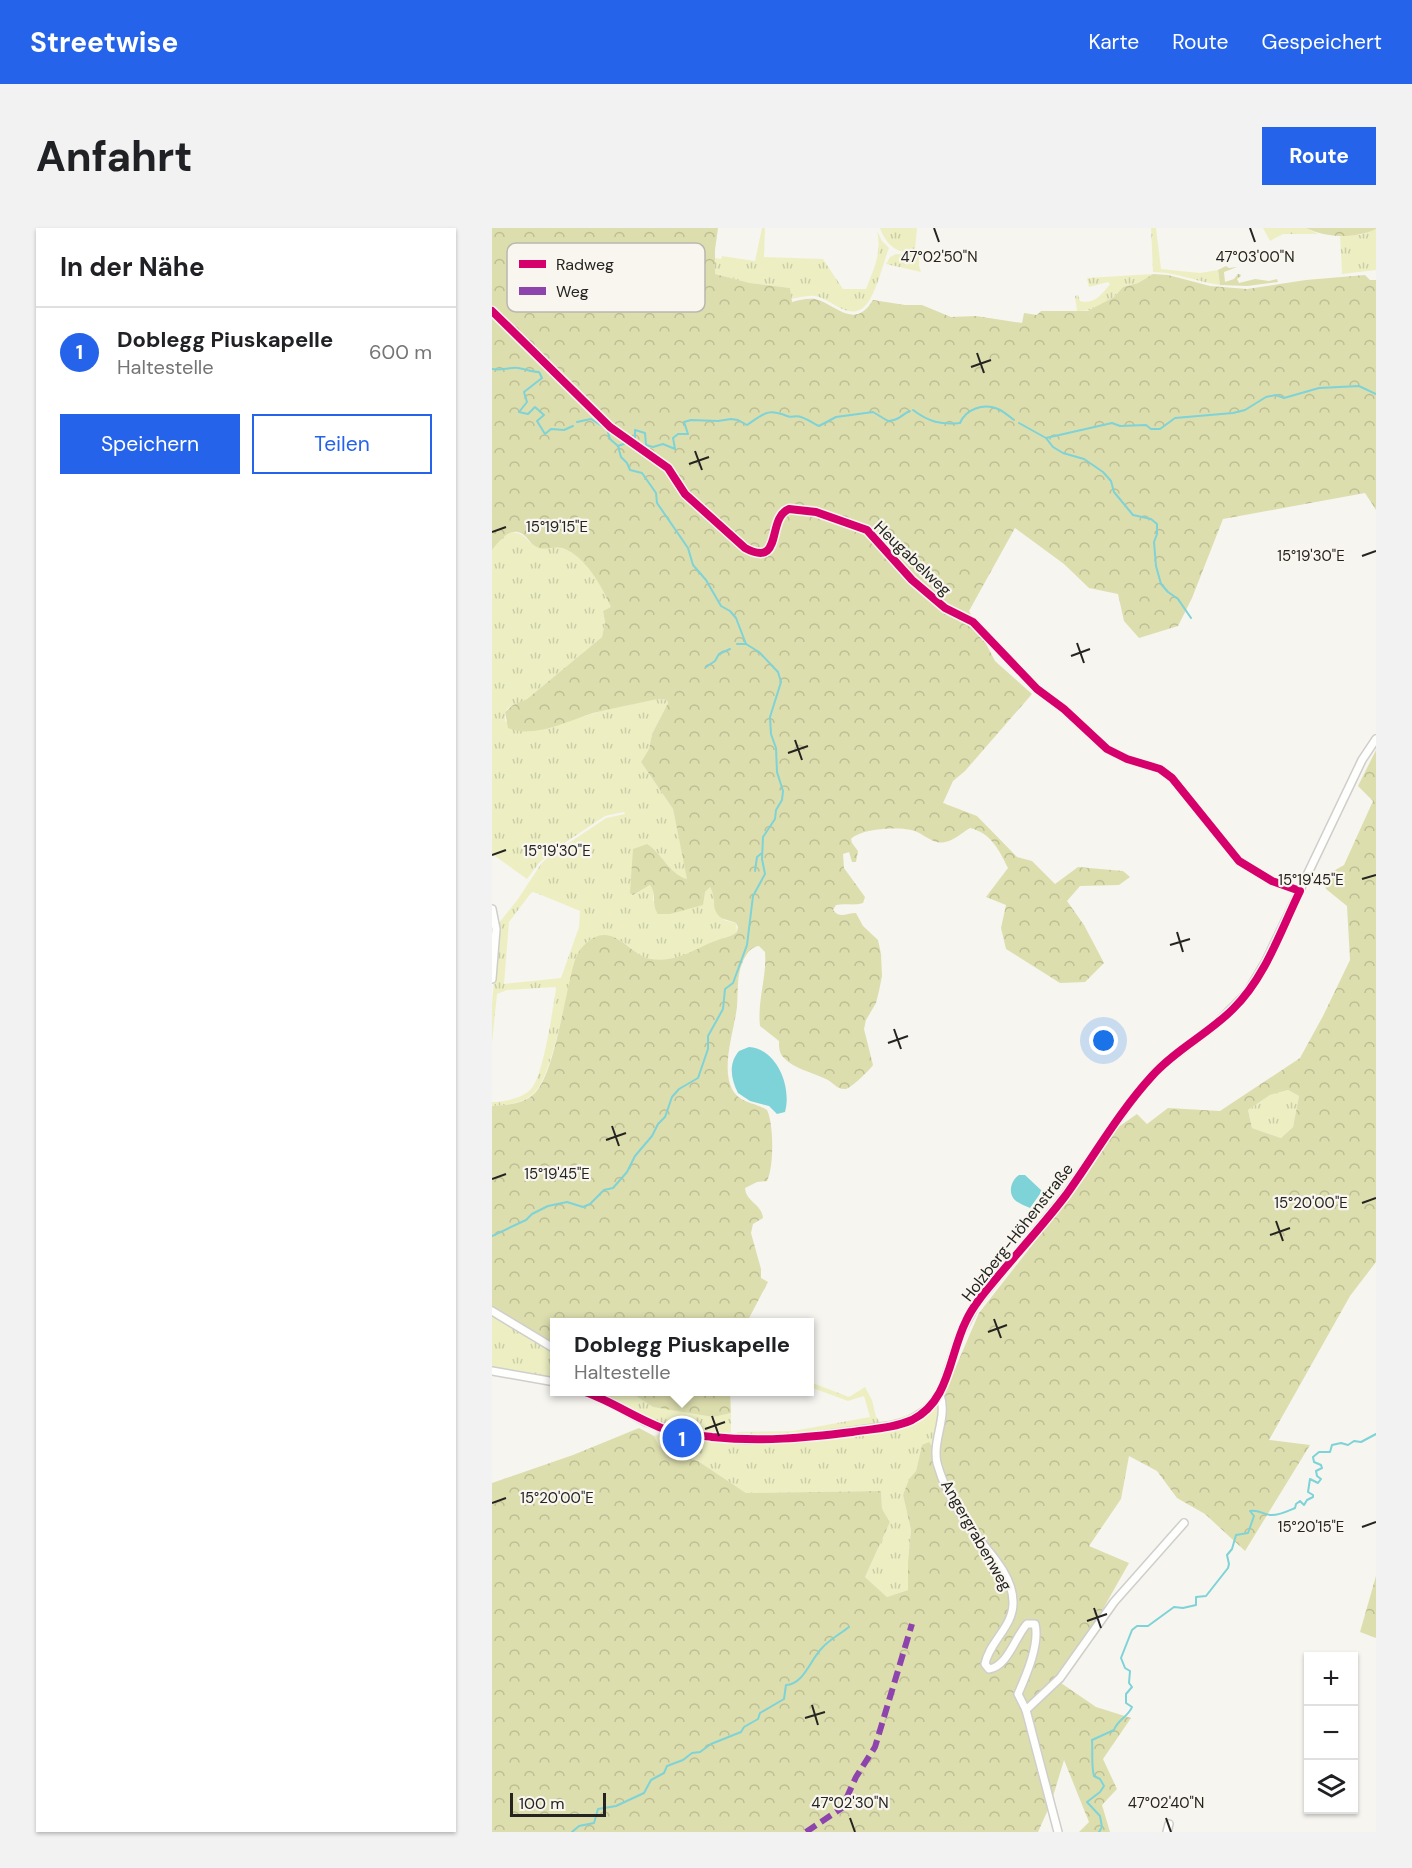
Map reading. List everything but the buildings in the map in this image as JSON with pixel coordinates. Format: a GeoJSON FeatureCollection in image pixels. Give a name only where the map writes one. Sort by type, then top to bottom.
{"type":"FeatureCollection","features":[{"type":"Feature","properties":{"kind":"street","name":"Heugabelweg"},"geometry":{"type":"LineString","coordinates":[[492,310],[610,427],[668,468],[685,494],[745,548],[756,554],[766,551],[772,545],[779,516],[789,508],[816,512],[867,531],[912,580],[945,608],[973,622],[1037,688],[1064,709],[1107,749],[1127,759],[1160,769],[1172,778],[1239,861],[1272,881],[1300,891]]}},
{"type":"Feature","properties":{"kind":"street","name":"Holzberg-Höhenstraße"},"geometry":{"type":"LineString","coordinates":[[600,1396],[646,1422],[676,1432],[759,1441],[813,1437],[898,1425],[917,1416],[940,1395],[959,1337],[976,1304],[1063,1198],[1136,1094],[1176,1054],[1222,1019],[1247,993],[1266,961],[1362,760],[1376,739]]}},
{"type":"Feature","properties":{"kind":"street"},"geometry":{"type":"LineString","coordinates":[[492,909],[496,929],[492,979]]}},
{"type":"Feature","properties":{"kind":"street"},"geometry":{"type":"LineString","coordinates":[[492,1311],[550,1346]]}},
{"type":"Feature","properties":{"kind":"street"},"geometry":{"type":"LineString","coordinates":[[492,1371],[550,1381]]}},
{"type":"Feature","properties":{"kind":"street","name":"Angergrabenweg"},"geometry":{"type":"LineString","coordinates":[[940,1395],[942,1412],[935,1452],[938,1464],[950,1493],[969,1526],[995,1559],[1011,1586],[1014,1603],[1010,1617],[986,1656],[985,1664],[988,1669],[996,1668],[1027,1624],[1035,1624],[1037,1633],[1027,1673],[1018,1694],[1026,1710],[1058,1832]]}},
{"type":"Feature","properties":{"kind":"street"},"geometry":{"type":"LineString","coordinates":[[1026,1710],[1060,1678],[1114,1602],[1184,1523]]}},
{"type":"Feature","properties":{"kind":"green space"},"geometry":{"type":"Polygon","coordinates":[[[492,228],[718,228],[715,274],[750,283],[790,288],[792,302],[815,299],[852,315],[859,314],[866,309],[873,300],[922,305],[951,317],[976,316],[1022,323],[1024,313],[1037,315],[1041,311],[1088,311],[1114,297],[1123,287],[1138,283],[1153,274],[1168,275],[1210,286],[1247,289],[1306,280],[1365,275],[1370,280],[1376,280],[1376,510],[1365,493],[1223,519],[1192,598],[1178,626],[1139,638],[1124,621],[1118,594],[1089,588],[1064,564],[1015,528],[969,611],[995,661],[1032,694],[965,771],[953,781],[943,803],[977,816],[1017,857],[1032,861],[1055,884],[1078,867],[1123,871],[1130,877],[1119,885],[1080,886],[1067,901],[1084,925],[1104,963],[1085,982],[1060,983],[1006,949],[1001,928],[1006,905],[986,897],[1008,868],[994,843],[984,834],[970,828],[951,840],[941,843],[909,829],[872,830],[851,839],[858,851],[856,862],[852,862],[849,852],[843,854],[844,868],[865,897],[863,903],[836,905],[833,910],[841,915],[856,913],[863,926],[878,940],[882,976],[876,1003],[866,1020],[864,1029],[873,1065],[852,1086],[846,1089],[838,1087],[788,1062],[782,1056],[779,1041],[760,1026],[765,952],[759,946],[746,955],[738,979],[737,1007],[728,1060],[729,1080],[735,1094],[767,1110],[771,1125],[772,1146],[771,1166],[767,1181],[757,1182],[745,1188],[748,1197],[762,1213],[763,1218],[753,1224],[751,1233],[761,1269],[761,1278],[768,1282],[749,1318],[550,1318],[550,1345],[492,1309],[492,1106],[526,1100],[541,1084],[552,1058],[572,969],[580,950],[593,938],[603,935],[620,940],[651,959],[671,959],[731,935],[737,932],[738,927],[736,923],[718,915],[710,887],[705,892],[703,905],[670,914],[658,914],[650,885],[633,895],[630,893],[633,849],[647,844],[675,873],[687,879],[673,809],[641,762],[649,749],[652,734],[668,703],[667,700],[653,700],[593,713],[539,730],[518,731],[508,728],[505,712],[513,705],[527,699],[602,637],[605,622],[603,611],[611,607],[592,573],[571,552],[562,548],[539,548],[525,536],[515,532],[507,535],[492,550],[492,228]]]}},
{"type":"Feature","properties":{"kind":"green space"},"geometry":{"type":"Polygon","coordinates":[[[762,228],[765,228],[764,257],[823,259],[843,289],[866,289],[878,253],[877,231],[889,248],[869,301],[863,308],[849,311],[815,296],[791,299],[790,288],[750,283],[715,274],[715,258],[721,259],[722,256],[755,261],[762,228]]]}},
{"type":"Feature","properties":{"kind":"green space"},"geometry":{"type":"Polygon","coordinates":[[[880,228],[917,228],[915,250],[903,252],[893,247],[885,239],[880,228]]]}},
{"type":"Feature","properties":{"kind":"green space"},"geometry":{"type":"Polygon","coordinates":[[[1151,228],[1156,228],[1161,269],[1200,273],[1218,270],[1220,285],[1153,272],[1151,228]]]}},
{"type":"Feature","properties":{"kind":"green space"},"geometry":{"type":"Polygon","coordinates":[[[1263,228],[1306,228],[1318,234],[1283,234],[1270,241],[1263,228]]]}},
{"type":"Feature","properties":{"kind":"green space"},"geometry":{"type":"Polygon","coordinates":[[[1306,228],[1376,229],[1341,236],[1322,234],[1306,228]]]}},
{"type":"Feature","properties":{"kind":"green space"},"geometry":{"type":"Polygon","coordinates":[[[1376,229],[1376,270],[1342,274],[1340,235],[1360,235],[1376,229]]]}},
{"type":"Feature","properties":{"kind":"green space"},"geometry":{"type":"Polygon","coordinates":[[[896,254],[919,255],[921,272],[886,264],[890,257],[896,254]]]}},
{"type":"Feature","properties":{"kind":"green space"},"geometry":{"type":"Polygon","coordinates":[[[1226,266],[1237,267],[1224,272],[1225,282],[1240,274],[1241,276],[1237,279],[1239,283],[1255,279],[1269,281],[1277,279],[1278,282],[1247,286],[1220,285],[1218,270],[1226,266]]]}},
{"type":"Feature","properties":{"kind":"green space"},"geometry":{"type":"Polygon","coordinates":[[[1153,274],[1138,283],[1123,287],[1114,297],[1093,310],[1077,311],[1075,296],[1078,295],[1080,301],[1094,300],[1110,284],[1108,282],[1089,287],[1087,278],[1153,274]]]}},
{"type":"Feature","properties":{"kind":"green space"},"geometry":{"type":"Polygon","coordinates":[[[512,532],[517,533],[536,545],[561,548],[573,553],[593,574],[612,608],[603,611],[605,622],[602,637],[527,699],[508,708],[505,712],[505,721],[531,731],[624,704],[655,699],[667,700],[668,703],[652,734],[649,749],[641,762],[673,809],[688,880],[676,875],[655,850],[633,895],[650,885],[653,889],[653,901],[705,892],[710,886],[713,891],[713,902],[724,920],[736,923],[737,932],[669,960],[643,957],[624,942],[610,937],[601,937],[587,942],[577,955],[554,1048],[542,1082],[526,1099],[492,1106],[492,1102],[523,1095],[531,1089],[535,1082],[547,1042],[556,989],[555,987],[507,990],[497,994],[492,1043],[492,1004],[499,923],[548,857],[606,818],[625,814],[624,812],[605,816],[554,850],[539,863],[527,879],[492,854],[492,550],[501,538],[512,532]],[[534,892],[531,893],[509,922],[504,984],[561,978],[579,927],[580,911],[534,892]]]}},
{"type":"Feature","properties":{"kind":"green space"},"geometry":{"type":"Polygon","coordinates":[[[1376,750],[1376,1262],[1350,1296],[1269,1440],[1310,1445],[1245,1551],[1205,1514],[1177,1498],[1157,1471],[1129,1456],[1121,1499],[1089,1546],[1129,1563],[1061,1683],[1096,1707],[1131,1718],[1103,1759],[1117,1789],[1102,1805],[1110,1832],[1079,1832],[1089,1822],[1064,1760],[1051,1803],[1038,1832],[492,1832],[492,1483],[573,1455],[639,1428],[654,1436],[659,1446],[698,1461],[746,1493],[881,1491],[882,1509],[890,1522],[865,1577],[887,1597],[908,1590],[911,1530],[903,1495],[909,1479],[916,1471],[922,1445],[929,1442],[933,1448],[939,1444],[946,1411],[945,1392],[979,1313],[1086,1176],[1117,1128],[1137,1114],[1147,1124],[1168,1108],[1220,1111],[1300,1058],[1350,960],[1347,906],[1326,889],[1323,877],[1344,865],[1373,801],[1358,786],[1376,750]],[[1288,1090],[1270,1095],[1248,1110],[1252,1128],[1281,1138],[1293,1127],[1299,1096],[1288,1090]]]}},
{"type":"Feature","properties":{"kind":"green space"},"geometry":{"type":"Polygon","coordinates":[[[1288,1090],[1299,1096],[1293,1127],[1281,1138],[1252,1128],[1248,1110],[1270,1095],[1288,1090]]]}},
{"type":"Feature","properties":{"kind":"green space"},"geometry":{"type":"Polygon","coordinates":[[[492,1314],[550,1350],[550,1378],[492,1368],[492,1314]]]}},
{"type":"Feature","properties":{"kind":"green space"},"geometry":{"type":"Polygon","coordinates":[[[960,1324],[960,1330],[937,1392],[929,1403],[908,1419],[812,1435],[737,1437],[737,1432],[793,1431],[870,1417],[864,1396],[848,1401],[814,1388],[814,1384],[849,1397],[865,1387],[880,1422],[908,1415],[927,1402],[934,1393],[960,1324]]]}},
{"type":"Feature","properties":{"kind":"green space"},"geometry":{"type":"Polygon","coordinates":[[[605,1396],[636,1396],[653,1407],[713,1417],[731,1413],[731,1435],[718,1436],[683,1431],[643,1418],[605,1396]]]}},
{"type":"Feature","properties":{"kind":"green space"},"geometry":{"type":"Polygon","coordinates":[[[636,1396],[730,1396],[731,1413],[713,1417],[653,1407],[636,1396]]]}},
{"type":"Feature","properties":{"kind":"green space"},"geometry":{"type":"Polygon","coordinates":[[[934,1406],[941,1409],[933,1448],[922,1445],[916,1471],[909,1479],[903,1495],[911,1530],[908,1590],[887,1597],[865,1577],[890,1522],[882,1509],[881,1491],[746,1493],[698,1461],[659,1446],[654,1436],[668,1432],[759,1443],[801,1441],[889,1429],[934,1406]]]}},
{"type":"Feature","properties":{"kind":"green space"},"geometry":{"type":"Polygon","coordinates":[[[1376,1576],[1376,1638],[1360,1632],[1376,1576]]]}},
{"type":"Feature","properties":{"kind":"water"},"geometry":{"type":"Polygon","coordinates":[[[749,1047],[767,1054],[780,1071],[786,1092],[785,1112],[777,1114],[769,1106],[750,1101],[738,1093],[732,1077],[733,1061],[739,1051],[749,1047]]]}},
{"type":"Feature","properties":{"kind":"water"},"geometry":{"type":"Polygon","coordinates":[[[1019,1175],[1025,1175],[1042,1191],[1030,1208],[1016,1201],[1012,1195],[1012,1184],[1019,1175]]]}},
{"type":"Feature","properties":{"kind":"waterway"},"geometry":{"type":"LineString","coordinates":[[492,369],[518,368],[539,372],[542,378],[524,392],[527,402],[519,412],[528,414],[535,407],[544,415],[537,421],[545,434],[551,429],[564,430],[573,426]]}},
{"type":"Feature","properties":{"kind":"waterway"},"geometry":{"type":"LineString","coordinates":[[1019,423],[1046,438],[1112,423],[1120,426],[1146,425],[1151,429],[1160,429],[1175,418],[1233,413],[1245,410],[1266,397],[1276,395],[1284,398],[1319,388],[1359,386],[1376,394]]}},
{"type":"Feature","properties":{"kind":"waterway"},"geometry":{"type":"LineString","coordinates":[[913,410],[930,420],[953,424],[960,423],[966,414],[976,408],[992,407],[1014,420]]}},
{"type":"Feature","properties":{"kind":"waterway"},"geometry":{"type":"LineString","coordinates":[[577,422],[591,419],[607,429],[610,439],[618,446],[635,440],[635,430],[645,433],[646,445],[653,447],[663,444],[675,449],[673,438],[678,434],[688,434],[684,422],[691,420],[731,419],[747,425],[766,413],[774,412],[789,417],[801,417],[819,426],[836,417],[873,412],[888,421],[910,411]]}},
{"type":"Feature","properties":{"kind":"waterway"},"geometry":{"type":"LineString","coordinates":[[1046,438],[1053,447],[1063,453],[1084,459],[1103,472],[1111,481],[1114,492],[1133,515],[1151,519],[1157,524],[1154,542],[1156,566],[1161,584],[1178,599],[1191,618]]}},
{"type":"Feature","properties":{"kind":"waterway"},"geometry":{"type":"LineString","coordinates":[[492,1236],[526,1220],[532,1214],[548,1206],[567,1202],[583,1207],[590,1204],[604,1190],[613,1188],[627,1172],[635,1156],[665,1117],[672,1097],[679,1089],[698,1078],[708,1049],[708,1036],[723,1009],[725,989],[733,983],[747,945],[753,896],[765,874],[762,859],[763,837],[775,819],[776,810],[782,800],[783,791],[777,772],[776,748],[771,734],[770,717],[781,682],[778,672],[759,652],[746,644],[736,618],[721,606],[706,580],[693,565],[688,548],[657,503],[656,493],[642,473],[630,470],[621,457],[618,446]]}},
{"type":"Feature","properties":{"kind":"waterway"},"geometry":{"type":"LineString","coordinates":[[737,644],[746,644]]}},
{"type":"Feature","properties":{"kind":"waterway"},"geometry":{"type":"LineString","coordinates":[[706,667],[715,661],[719,654],[730,649]]}},
{"type":"Feature","properties":{"kind":"waterway"},"geometry":{"type":"LineString","coordinates":[[755,871],[757,857],[762,853]]}},
{"type":"Feature","properties":{"kind":"waterway"},"geometry":{"type":"LineString","coordinates":[[1099,1832],[1102,1827],[1100,1816],[1087,1802],[1104,1786],[1100,1779],[1094,1776],[1092,1740],[1114,1730],[1132,1707],[1126,1703],[1126,1694],[1132,1687],[1129,1683],[1130,1671],[1125,1668],[1121,1658],[1132,1630],[1137,1626],[1148,1626],[1174,1607],[1183,1608],[1196,1605],[1196,1597],[1206,1596],[1228,1568],[1227,1555],[1232,1549],[1236,1535],[1248,1533],[1254,1516],[1250,1511],[1276,1515],[1295,1508],[1300,1501],[1304,1505],[1313,1497],[1308,1492],[1310,1479],[1318,1483],[1321,1479],[1317,1476],[1316,1471],[1322,1468],[1321,1465],[1314,1462],[1313,1457],[1319,1452],[1330,1452],[1332,1445],[1361,1442],[1376,1434]]}},
{"type":"Feature","properties":{"kind":"waterway"},"geometry":{"type":"LineString","coordinates":[[572,1832],[579,1826],[594,1823],[598,1809],[616,1806],[644,1793],[651,1780],[664,1773],[667,1766],[741,1732],[744,1727],[758,1719],[760,1713],[784,1699],[786,1685],[798,1680],[825,1645],[849,1627]]}},
{"type":"Feature","properties":{"kind":"marked path"},"geometry":{"type":"LineString","coordinates":[[806,1832],[842,1808],[856,1777],[875,1747],[912,1624]]}},
{"type":"Feature","properties":{"kind":"cycle path"},"geometry":{"type":"LineString","coordinates":[[492,311],[610,427],[668,468],[685,494],[745,548],[757,553],[765,552],[770,547],[782,514],[789,509],[816,512],[867,530],[912,580],[945,608],[973,622],[1037,689],[1064,709],[1107,749],[1127,759],[1160,769],[1172,778],[1239,861],[1272,881],[1300,891],[1271,953],[1244,997],[1223,1018],[1171,1058],[1152,1076],[1118,1119],[1066,1195],[979,1300],[960,1334],[941,1389],[925,1412],[912,1420],[890,1427],[800,1438],[730,1438],[667,1430],[594,1396]]}},
{"type":"Feature","properties":{"kind":"place","name":"Doblegg Piuskapelle"},"geometry":{"type":"Point","coordinates":[682,1438]}}]}
